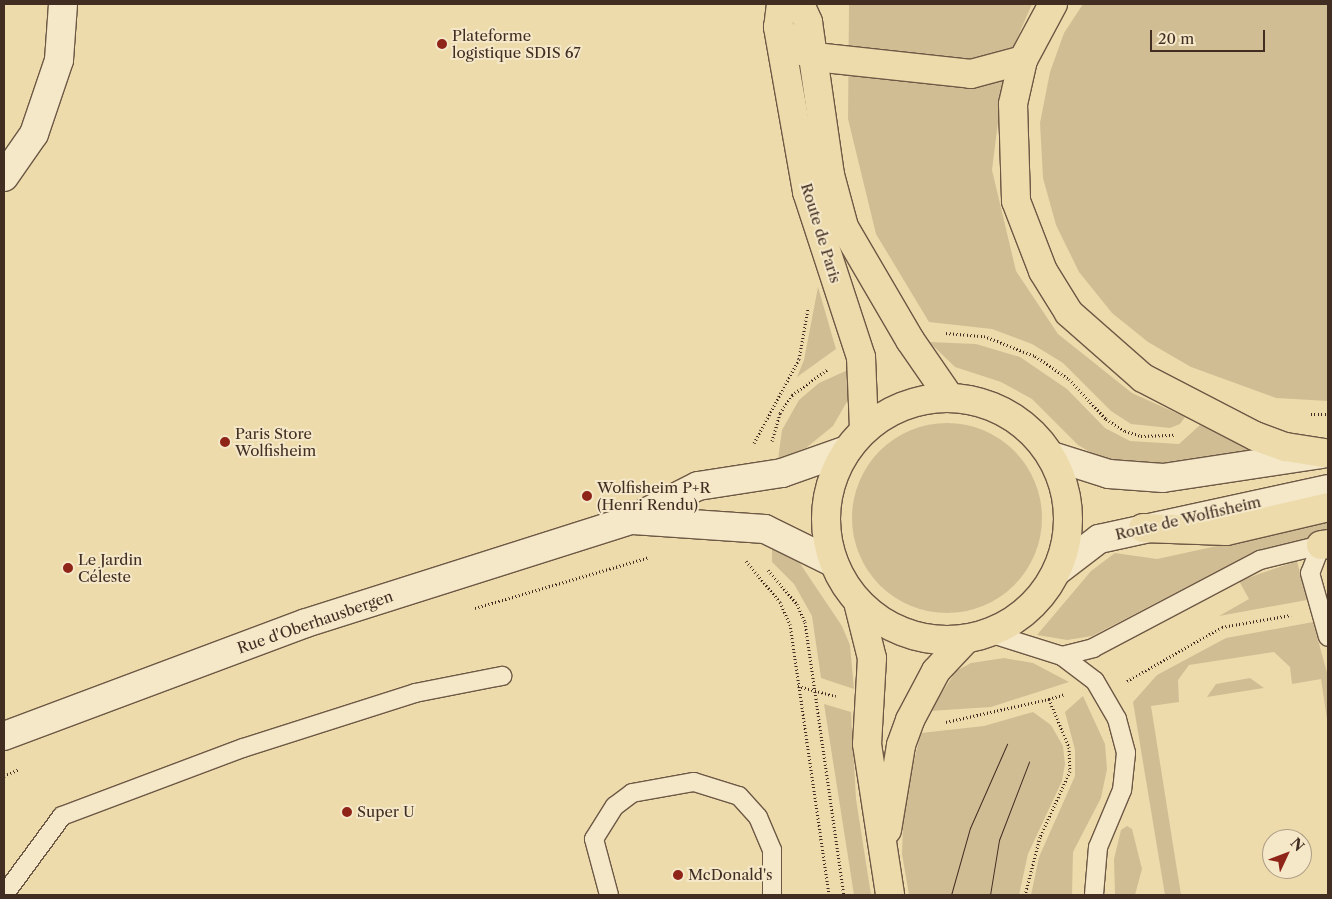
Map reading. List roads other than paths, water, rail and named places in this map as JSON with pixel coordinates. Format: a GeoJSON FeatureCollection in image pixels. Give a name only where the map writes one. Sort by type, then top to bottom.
{"type":"FeatureCollection","features":[{"type":"Feature","properties":{"kind":"main road"},"geometry":{"type":"LineString","coordinates":[[4,177],[34,134],[59,60],[63,4]]}},
{"type":"Feature","properties":{"kind":"main road","name":"Route de Paris"},"geometry":{"type":"LineString","coordinates":[[800,4],[815,57],[830,175],[844,227],[910,340],[950,398]]}},
{"type":"Feature","properties":{"kind":"main road"},"geometry":{"type":"LineString","coordinates":[[1053,4],[1023,60],[1014,104],[1016,201],[1043,271],[1069,314],[1104,348],[1143,378],[1200,408],[1286,448],[1326,453]]}},
{"type":"Feature","properties":{"kind":"main road"},"geometry":{"type":"LineString","coordinates":[[780,15],[794,47],[815,57],[971,74],[1023,60]]}},
{"type":"Feature","properties":{"kind":"main road","name":"Route de Paris"},"geometry":{"type":"LineString","coordinates":[[780,15],[806,192],[862,357],[856,440]]}},
{"type":"Feature","properties":{"kind":"main road"},"geometry":{"type":"LineString","coordinates":[[884,856],[891,795],[910,720],[936,671],[977,636],[1030,609],[1057,571],[1065,550],[1068,509],[1052,456],[1036,436],[997,408],[950,398],[903,406],[856,440],[834,477],[826,515],[834,563],[858,602],[872,658],[867,744],[884,856],[890,895]]}},
{"type":"Feature","properties":{"kind":"main road","name":"Rue d'Oberhausbergen"},"geometry":{"type":"LineString","coordinates":[[4,736],[306,622],[631,520],[698,486],[769,475],[856,440]]}},
{"type":"Feature","properties":{"kind":"main road"},"geometry":{"type":"LineString","coordinates":[[1052,456],[1109,474],[1164,478],[1326,453]]}},
{"type":"Feature","properties":{"kind":"main road","name":"Route de Wolfisheim"},"geometry":{"type":"LineString","coordinates":[[1057,571],[1099,539],[1328,488]]}},
{"type":"Feature","properties":{"kind":"main road"},"geometry":{"type":"LineString","coordinates":[[1143,528],[1226,531],[1328,507]]}},
{"type":"Feature","properties":{"kind":"main road","name":"Rue d'Oberhausbergen"},"geometry":{"type":"LineString","coordinates":[[631,520],[765,529],[834,563]]}},
{"type":"Feature","properties":{"kind":"main road"},"geometry":{"type":"LineString","coordinates":[[858,602],[903,632],[943,641],[977,636]]}},
{"type":"Feature","properties":{"kind":"lane"},"geometry":{"type":"LineString","coordinates":[[1325,544],[1310,566],[1328,637]]}},
{"type":"Feature","properties":{"kind":"lane"},"geometry":{"type":"LineString","coordinates":[[1062,656],[1093,648],[1260,560],[1325,544]]}},
{"type":"Feature","properties":{"kind":"lane"},"geometry":{"type":"LineString","coordinates":[[977,636],[1062,656],[1106,693],[1126,753],[1122,790],[1093,863],[1094,895]]}},
{"type":"Feature","properties":{"kind":"lane"},"geometry":{"type":"LineString","coordinates":[[4,895],[62,816],[243,748],[388,701],[502,676]]}},
{"type":"Feature","properties":{"kind":"lane"},"geometry":{"type":"LineString","coordinates":[[609,895],[594,839],[615,806],[632,794],[694,782],[739,796],[758,817],[772,850],[772,895]]}},
{"type":"Feature","properties":{"kind":"tram line"},"geometry":{"type":"LineString","coordinates":[[951,895],[970,828],[1007,744]]}},
{"type":"Feature","properties":{"kind":"tram line"},"geometry":{"type":"LineString","coordinates":[[990,895],[999,840],[1029,762]]}},
{"type":"Feature","properties":{"kind":"place","name":"Plateforme logistique SDIS 67"},"geometry":{"type":"Point","coordinates":[442,44]}},
{"type":"Feature","properties":{"kind":"place","name":"Paris Store Wolfisheim"},"geometry":{"type":"Point","coordinates":[225,442]}},
{"type":"Feature","properties":{"kind":"place","name":"Wolfisheim P+R (Henri Rendu)"},"geometry":{"type":"Point","coordinates":[587,496]}},
{"type":"Feature","properties":{"kind":"place","name":"Le Jardin Céleste"},"geometry":{"type":"Point","coordinates":[68,568]}},
{"type":"Feature","properties":{"kind":"place","name":"Super U"},"geometry":{"type":"Point","coordinates":[347,812]}},
{"type":"Feature","properties":{"kind":"place","name":"McDonald's"},"geometry":{"type":"Point","coordinates":[678,875]}}]}
